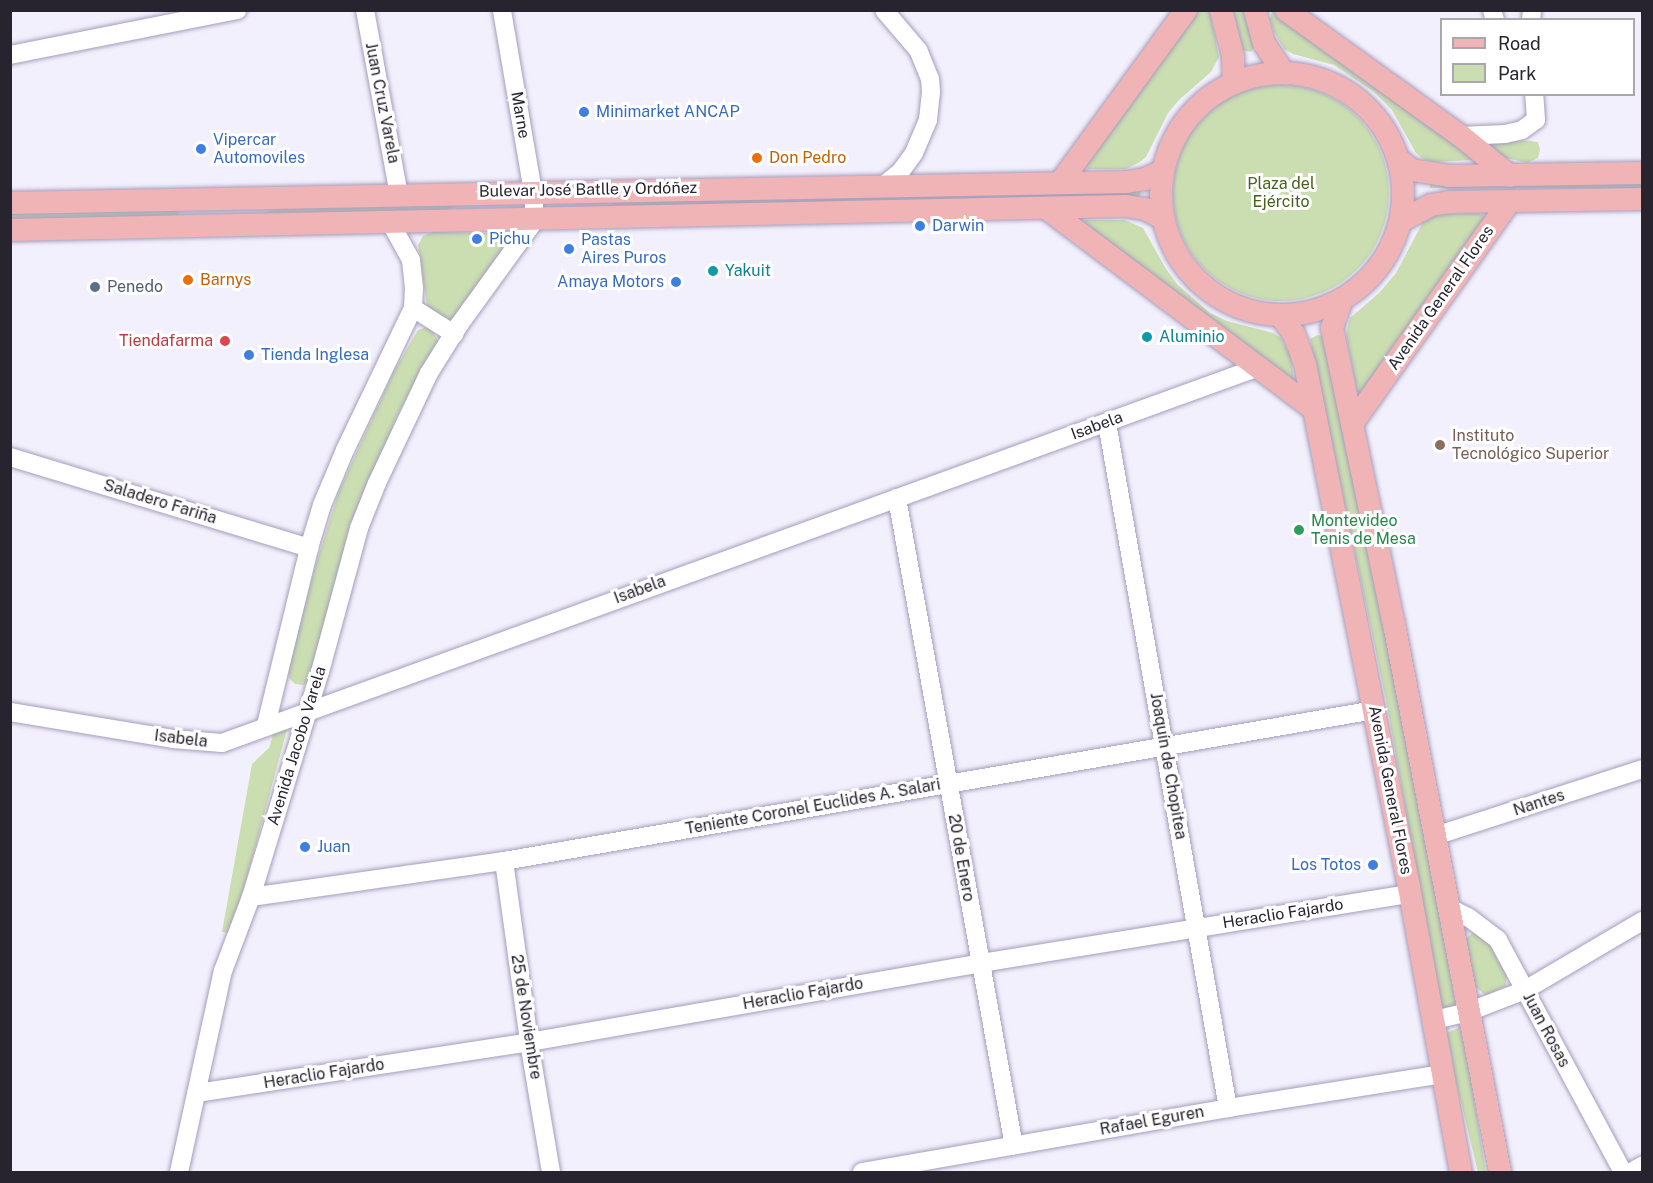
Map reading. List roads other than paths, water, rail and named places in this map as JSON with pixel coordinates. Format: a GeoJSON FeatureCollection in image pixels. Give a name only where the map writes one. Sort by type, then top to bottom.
{"type":"FeatureCollection","features":[{"type":"Feature","properties":{"kind":"main road"},"geometry":{"type":"LineString","coordinates":[[1060,183],[1186,10]]}},
{"type":"Feature","properties":{"kind":"main road"},"geometry":{"type":"LineString","coordinates":[[1221,10],[1233,56],[1234,82]]}},
{"type":"Feature","properties":{"kind":"main road"},"geometry":{"type":"LineString","coordinates":[[1255,10],[1264,43],[1283,72]]}},
{"type":"Feature","properties":{"kind":"main road"},"geometry":{"type":"LineString","coordinates":[[1286,10],[1461,136],[1510,176]]}},
{"type":"Feature","properties":{"kind":"main road"},"geometry":{"type":"LineString","coordinates":[[1283,72],[1317,77],[1349,92],[1375,114],[1385,128],[1400,160],[1404,190],[1401,221],[1392,245],[1379,266],[1356,290],[1342,299],[1302,314],[1280,315],[1244,309],[1227,302],[1205,287],[1186,267],[1176,252],[1163,218],[1161,202],[1163,171],[1174,139],[1193,112],[1219,90],[1234,82],[1258,75],[1283,72]]}},
{"type":"Feature","properties":{"kind":"main road"},"geometry":{"type":"LineString","coordinates":[[1400,160],[1412,170],[1421,173],[1510,176],[1642,173]]}},
{"type":"Feature","properties":{"kind":"main road","name":"Bulevar José Batlle y Ordóñez"},"geometry":{"type":"LineString","coordinates":[[10,202],[1127,182],[1145,179],[1163,171]]}},
{"type":"Feature","properties":{"kind":"main road"},"geometry":{"type":"LineString","coordinates":[[1401,221],[1431,205],[1642,199]]}},
{"type":"Feature","properties":{"kind":"main road","name":"Avenida General Flores"},"geometry":{"type":"LineString","coordinates":[[1352,424],[1510,201]]}},
{"type":"Feature","properties":{"kind":"main road","name":"Bulevar José Batlle y Ordóñez"},"geometry":{"type":"LineString","coordinates":[[10,230],[1126,206],[1145,209],[1163,218]]}},
{"type":"Feature","properties":{"kind":"main road"},"geometry":{"type":"LineString","coordinates":[[1046,208],[1314,409]]}},
{"type":"Feature","properties":{"kind":"main road"},"geometry":{"type":"LineString","coordinates":[[1342,299],[1332,328],[1436,836],[1500,1173]]}},
{"type":"Feature","properties":{"kind":"main road","name":"Avenida General Flores"},"geometry":{"type":"LineString","coordinates":[[1280,315],[1294,334],[1304,356],[1375,710],[1461,1173]]}},
{"type":"Feature","properties":{"kind":"street"},"geometry":{"type":"LineString","coordinates":[[10,55],[166,18],[238,10]]}},
{"type":"Feature","properties":{"kind":"street","name":"Juan Cruz Varela"},"geometry":{"type":"LineString","coordinates":[[365,10],[399,195]]}},
{"type":"Feature","properties":{"kind":"street","name":"Marne"},"geometry":{"type":"LineString","coordinates":[[502,10],[533,192],[535,220]]}},
{"type":"Feature","properties":{"kind":"street"},"geometry":{"type":"LineString","coordinates":[[884,10],[918,50],[930,79],[932,92],[928,120],[914,153],[901,171],[884,185]]}},
{"type":"Feature","properties":{"kind":"street"},"geometry":{"type":"LineString","coordinates":[[1461,136],[1505,134],[1522,130],[1536,120],[1534,96]]}},
{"type":"Feature","properties":{"kind":"street","name":"Avenida Jacobo Varela"},"geometry":{"type":"LineString","coordinates":[[179,1173],[223,972],[251,897],[306,711],[320,672],[359,528],[377,483],[429,373],[535,220]]}},
{"type":"Feature","properties":{"kind":"street"},"geometry":{"type":"LineString","coordinates":[[266,725],[309,548],[322,505],[345,450],[413,308],[414,288],[411,260],[406,247],[390,222]]}},
{"type":"Feature","properties":{"kind":"street"},"geometry":{"type":"LineString","coordinates":[[413,308],[454,334]]}},
{"type":"Feature","properties":{"kind":"street","name":"Isabela"},"geometry":{"type":"LineString","coordinates":[[10,712],[203,743],[222,743],[266,725],[1259,367]]}},
{"type":"Feature","properties":{"kind":"street","name":"Joaquín de Chopitea"},"geometry":{"type":"LineString","coordinates":[[1107,423],[1228,1108]]}},
{"type":"Feature","properties":{"kind":"street","name":"Saladero Fariña"},"geometry":{"type":"LineString","coordinates":[[10,457],[309,548]]}},
{"type":"Feature","properties":{"kind":"street","name":"20 de Enero"},"geometry":{"type":"LineString","coordinates":[[897,498],[1014,1146]]}},
{"type":"Feature","properties":{"kind":"street","name":"Teniente Coronel Euclides A. Salari"},"geometry":{"type":"LineString","coordinates":[[251,897],[504,861],[1375,710]]}},
{"type":"Feature","properties":{"kind":"street","name":"Nantes"},"geometry":{"type":"LineString","coordinates":[[1436,836],[1642,769]]}},
{"type":"Feature","properties":{"kind":"street","name":"25 de Noviembre"},"geometry":{"type":"LineString","coordinates":[[504,861],[529,1042],[551,1173]]}},
{"type":"Feature","properties":{"kind":"street","name":"Heraclio Fajardo"},"geometry":{"type":"LineString","coordinates":[[197,1093],[529,1042],[980,964],[1410,894]]}},
{"type":"Feature","properties":{"kind":"street","name":"Juan Rosas"},"geometry":{"type":"LineString","coordinates":[[1449,907],[1468,917],[1498,940],[1623,1173]]}},
{"type":"Feature","properties":{"kind":"street"},"geometry":{"type":"LineString","coordinates":[[1434,1020],[1468,1012],[1525,990],[1642,921]]}},
{"type":"Feature","properties":{"kind":"street","name":"Rafael Eguren"},"geometry":{"type":"LineString","coordinates":[[862,1173],[1228,1108],[1443,1074]]}},
{"type":"Feature","properties":{"kind":"street"},"geometry":{"type":"LineString","coordinates":[[1631,1173],[1642,1166]]}},
{"type":"Feature","properties":{"kind":"place","name":"Minimarket ANCAP"},"geometry":{"type":"Point","coordinates":[584,112]}},
{"type":"Feature","properties":{"kind":"place","name":"Vipercar Automoviles"},"geometry":{"type":"Point","coordinates":[201,149]}},
{"type":"Feature","properties":{"kind":"place","name":"Don Pedro"},"geometry":{"type":"Point","coordinates":[757,158]}},
{"type":"Feature","properties":{"kind":"place","name":"Darwin"},"geometry":{"type":"Point","coordinates":[920,226]}},
{"type":"Feature","properties":{"kind":"place","name":"Pichu"},"geometry":{"type":"Point","coordinates":[477,239]}},
{"type":"Feature","properties":{"kind":"place","name":"Pastas Aires Puros"},"geometry":{"type":"Point","coordinates":[569,249]}},
{"type":"Feature","properties":{"kind":"place","name":"Yakuit"},"geometry":{"type":"Point","coordinates":[713,271]}},
{"type":"Feature","properties":{"kind":"place","name":"Barnys"},"geometry":{"type":"Point","coordinates":[188,280]}},
{"type":"Feature","properties":{"kind":"place","name":"Amaya Motors"},"geometry":{"type":"Point","coordinates":[676,282]}},
{"type":"Feature","properties":{"kind":"place","name":"Penedo"},"geometry":{"type":"Point","coordinates":[95,287]}},
{"type":"Feature","properties":{"kind":"place","name":"Aluminio"},"geometry":{"type":"Point","coordinates":[1147,337]}},
{"type":"Feature","properties":{"kind":"place","name":"Tiendafarma"},"geometry":{"type":"Point","coordinates":[225,341]}},
{"type":"Feature","properties":{"kind":"place","name":"Tienda Inglesa"},"geometry":{"type":"Point","coordinates":[249,355]}},
{"type":"Feature","properties":{"kind":"place","name":"Instituto Tecnológico Superior"},"geometry":{"type":"Point","coordinates":[1440,445]}},
{"type":"Feature","properties":{"kind":"place","name":"Montevideo Tenis de Mesa"},"geometry":{"type":"Point","coordinates":[1299,530]}},
{"type":"Feature","properties":{"kind":"place","name":"Juan"},"geometry":{"type":"Point","coordinates":[305,847]}},
{"type":"Feature","properties":{"kind":"place","name":"Los Totos"},"geometry":{"type":"Point","coordinates":[1373,865]}},
{"type":"Feature","properties":{"kind":"park label","name":"Plaza del Ejército"},"geometry":{"type":"Point","coordinates":[1281,193]}}]}
